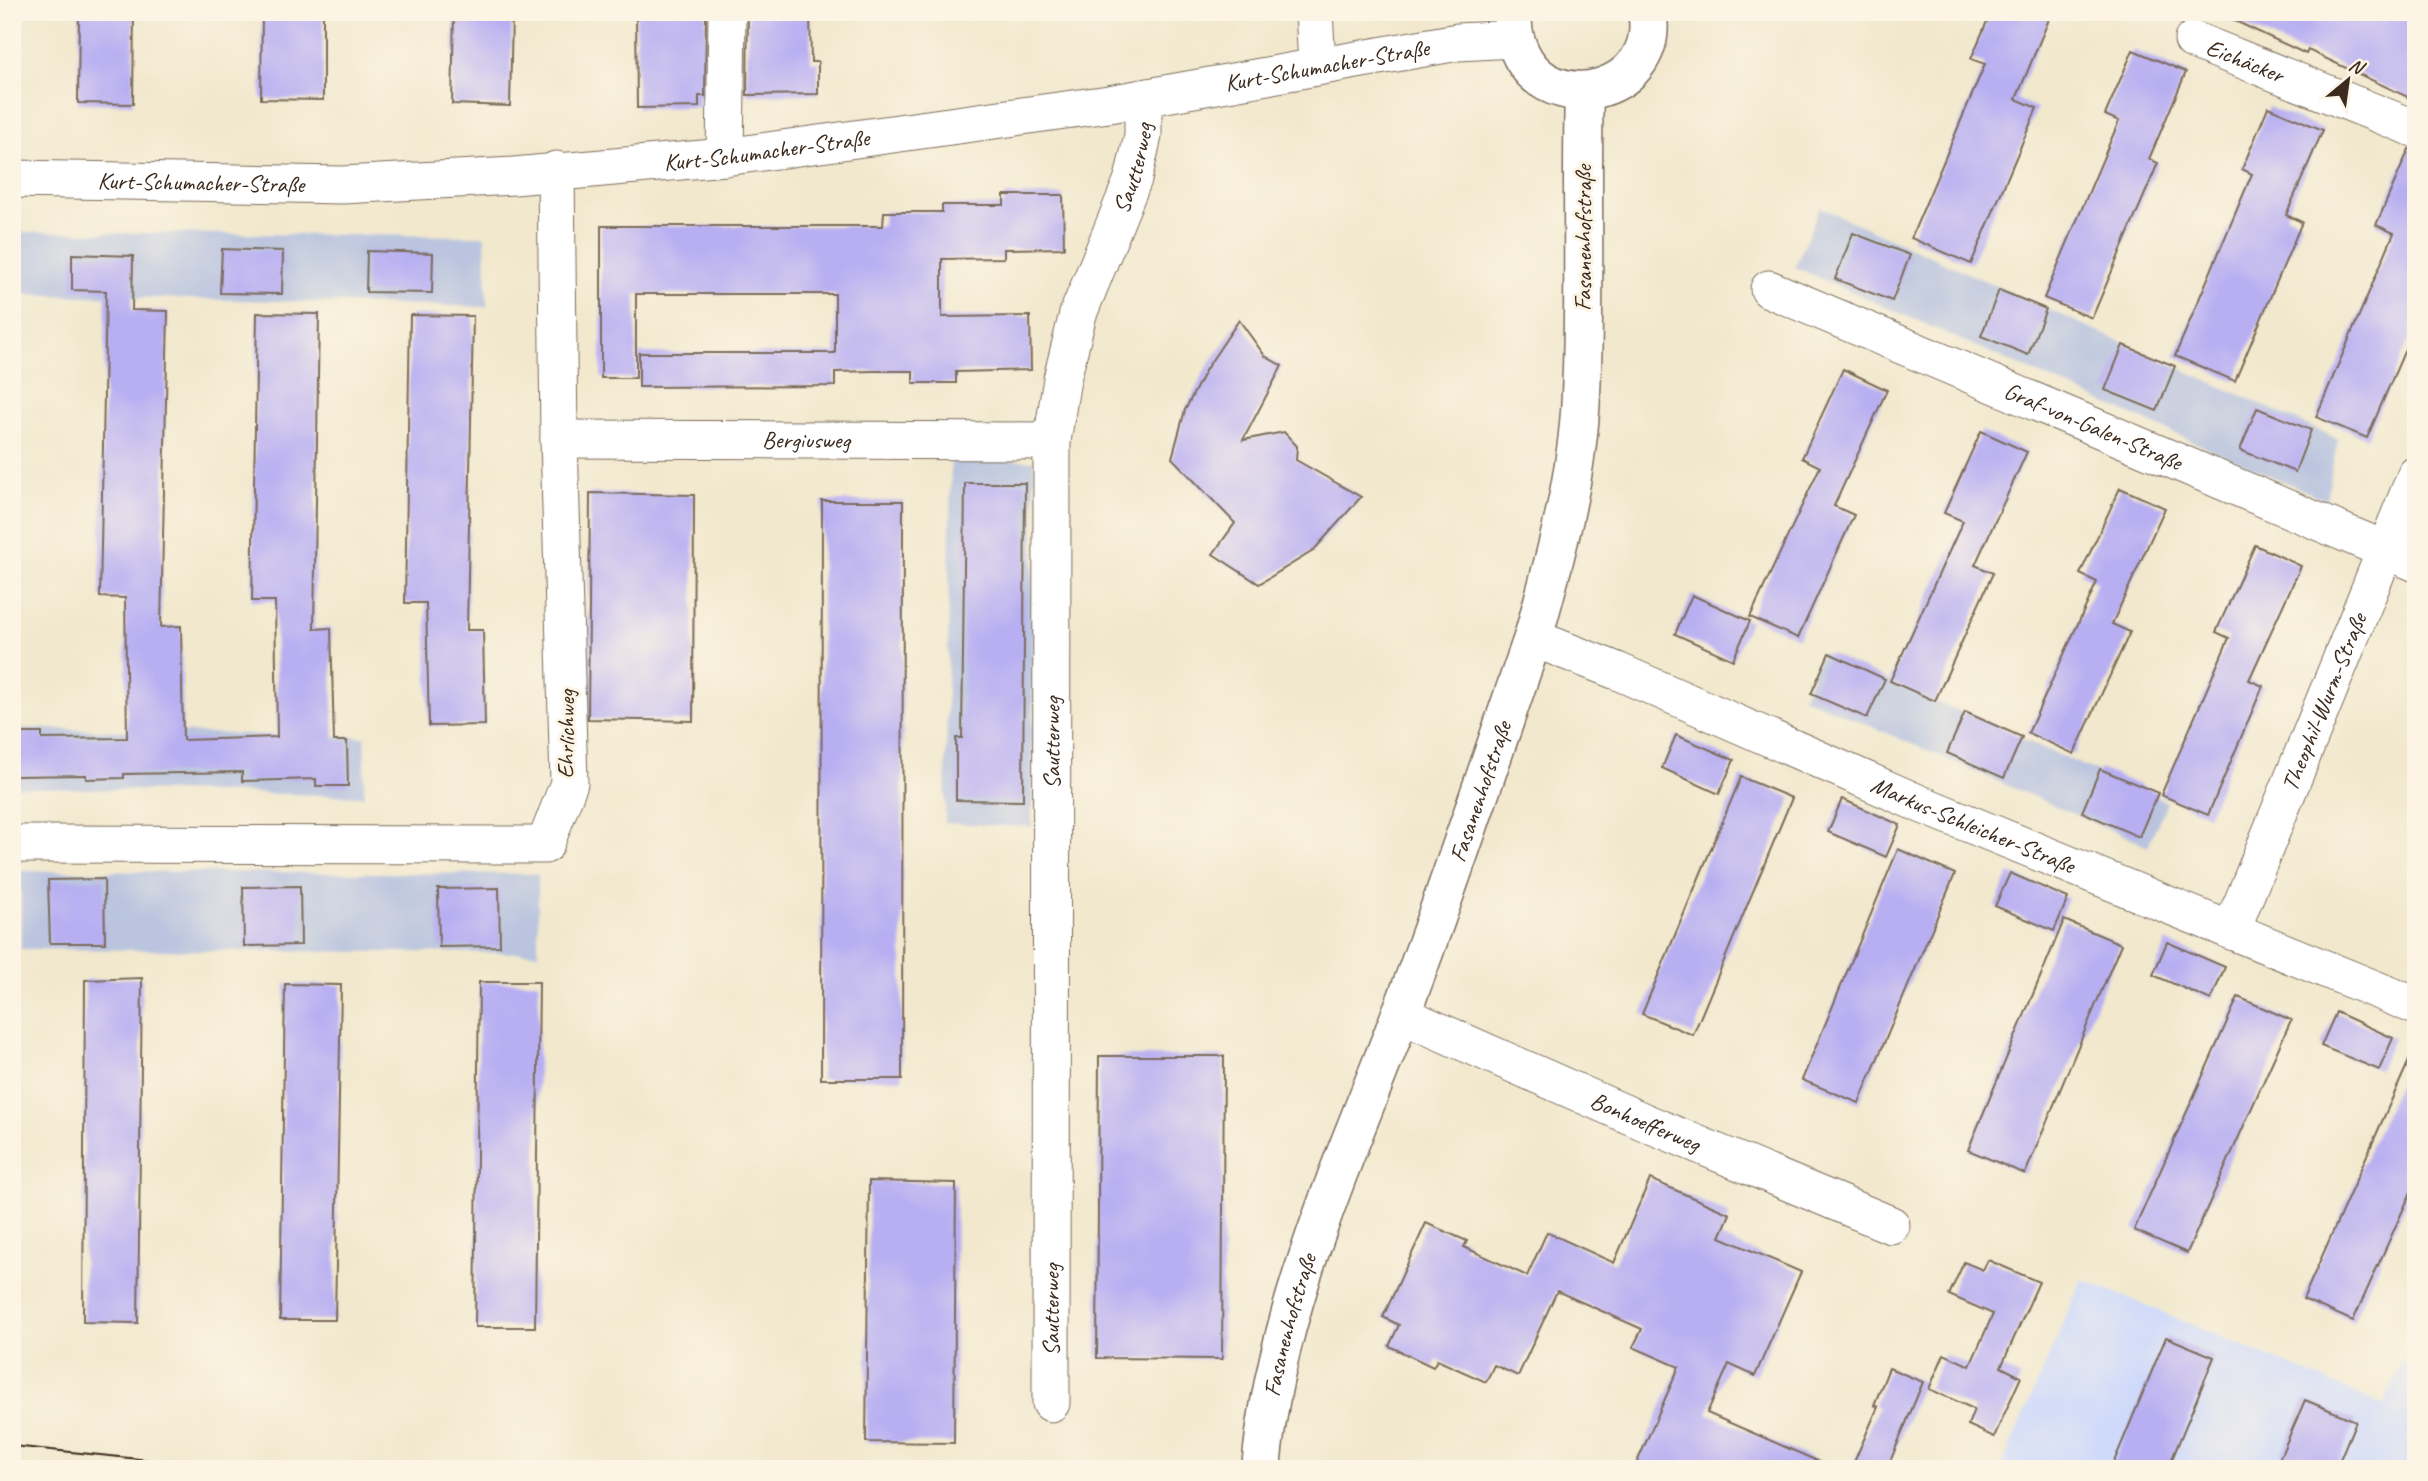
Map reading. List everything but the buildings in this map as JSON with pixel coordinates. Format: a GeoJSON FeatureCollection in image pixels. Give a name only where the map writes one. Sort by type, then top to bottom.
{"type":"FeatureCollection","features":[{"type":"Feature","properties":{"kind":"street"},"geometry":{"type":"LineString","coordinates":[[725,157],[727,12]]}},
{"type":"Feature","properties":{"kind":"street"},"geometry":{"type":"LineString","coordinates":[[1314,12],[1317,64]]}},
{"type":"Feature","properties":{"kind":"street"},"geometry":{"type":"LineString","coordinates":[[1514,25],[1524,60],[1540,78],[1561,89],[1584,92],[1614,82],[1638,61],[1647,42],[1647,12]]}},
{"type":"Feature","properties":{"kind":"street","name":"Kurt-Schumacher-Straße"},"geometry":{"type":"LineString","coordinates":[[12,179],[342,185],[514,176],[556,170],[725,157],[1143,98],[1317,64],[1458,42],[1514,25]]}},
{"type":"Feature","properties":{"kind":"street","name":"Eichäcker"},"geometry":{"type":"LineString","coordinates":[[2193,40],[2416,129]]}},
{"type":"Feature","properties":{"kind":"street","name":"Fasanenhofstraße"},"geometry":{"type":"LineString","coordinates":[[1262,1463],[1298,1286],[1400,1014],[1533,638],[1569,494],[1581,396],[1584,92]]}},
{"type":"Feature","properties":{"kind":"street","name":"Sautterweg"},"geometry":{"type":"LineString","coordinates":[[1051,1403],[1052,441],[1062,379],[1078,314],[1133,179],[1143,136],[1143,98]]}},
{"type":"Feature","properties":{"kind":"street","name":"Ehrlichweg"},"geometry":{"type":"LineString","coordinates":[[12,844],[545,845],[569,783],[559,439],[556,170]]}},
{"type":"Feature","properties":{"kind":"street","name":"Graf-von-Galen-Straße"},"geometry":{"type":"LineString","coordinates":[[1769,289],[2399,556]]}},
{"type":"Feature","properties":{"kind":"street","name":"Bergiusweg"},"geometry":{"type":"LineString","coordinates":[[559,439],[1052,441]]}},
{"type":"Feature","properties":{"kind":"street","name":"Theophil-Wurm-Straße"},"geometry":{"type":"LineString","coordinates":[[2231,931],[2399,556],[2416,475]]}},
{"type":"Feature","properties":{"kind":"street","name":"Markus-Schleicher-Straße"},"geometry":{"type":"LineString","coordinates":[[1533,638],[1617,671],[1918,803],[2416,1006]]}},
{"type":"Feature","properties":{"kind":"street","name":"Bonhoefferweg"},"geometry":{"type":"LineString","coordinates":[[1400,1014],[1649,1124],[1891,1225]]}},
{"type":"Feature","properties":{"kind":"shaded area"},"geometry":{"type":"Polygon","coordinates":[[[1820,207],[2338,439],[2326,500],[1795,267],[1820,207]]]}},
{"type":"Feature","properties":{"kind":"shaded area"},"geometry":{"type":"Polygon","coordinates":[[[12,232],[485,236],[487,307],[12,294],[12,232]]]}},
{"type":"Feature","properties":{"kind":"shaded area"},"geometry":{"type":"Polygon","coordinates":[[[951,458],[1034,461],[1032,827],[945,823],[951,458]]]}},
{"type":"Feature","properties":{"kind":"shaded area"},"geometry":{"type":"Polygon","coordinates":[[[1822,652],[2167,802],[2148,846],[1803,697],[1822,652]]]}},
{"type":"Feature","properties":{"kind":"shaded area"},"geometry":{"type":"Polygon","coordinates":[[[12,728],[365,737],[364,796],[12,787],[12,728]]]}},
{"type":"Feature","properties":{"kind":"shaded area"},"geometry":{"type":"Polygon","coordinates":[[[21,871],[538,874],[538,953],[21,949],[21,871]]]}},
{"type":"Feature","properties":{"kind":"shaded area"},"geometry":{"type":"Polygon","coordinates":[[[2082,1279],[2384,1405],[2416,1326],[2416,1469],[2000,1469],[2082,1279]]]}},
{"type":"Feature","properties":{"kind":"tram line"},"geometry":{"type":"LineString","coordinates":[[12,1446],[237,1469]]}},
{"type":"Feature","properties":{"kind":"tram line"},"geometry":{"type":"LineString","coordinates":[[12,1466],[32,1469]]}}]}
